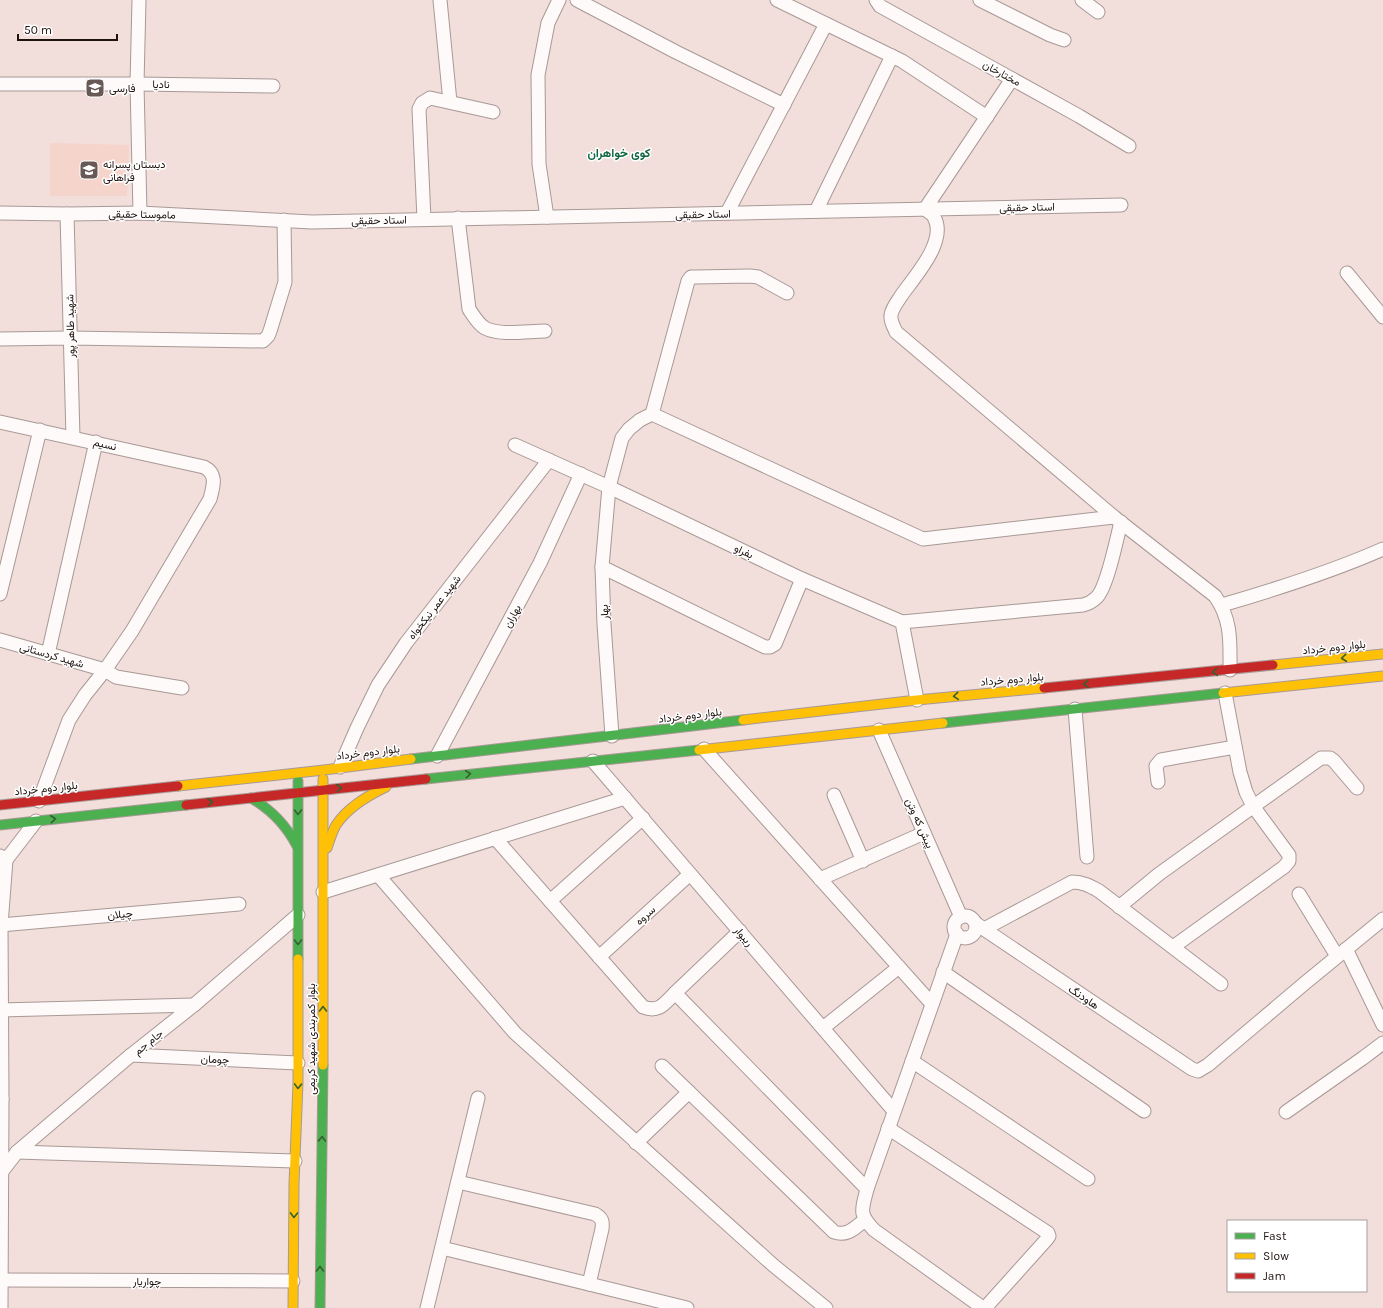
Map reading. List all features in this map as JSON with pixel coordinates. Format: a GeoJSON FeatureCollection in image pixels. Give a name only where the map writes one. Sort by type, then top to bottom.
{"type":"FeatureCollection","features":[{"type":"Feature","properties":{"kind":"street"},"geometry":{"type":"LineString","coordinates":[[139,0],[137,84],[140,213]]}},
{"type":"Feature","properties":{"kind":"street"},"geometry":{"type":"LineString","coordinates":[[440,0],[450,102]]}},
{"type":"Feature","properties":{"kind":"street"},"geometry":{"type":"LineString","coordinates":[[546,217],[539,164],[538,75],[548,23],[559,0]]}},
{"type":"Feature","properties":{"kind":"street"},"geometry":{"type":"LineString","coordinates":[[577,0],[676,52],[784,105]]}},
{"type":"Feature","properties":{"kind":"street"},"geometry":{"type":"LineString","coordinates":[[776,0],[902,61],[987,117]]}},
{"type":"Feature","properties":{"kind":"street","name":"مختارخان"},"geometry":{"type":"LineString","coordinates":[[876,0],[880,6],[1079,116],[1128,146]]}},
{"type":"Feature","properties":{"kind":"street"},"geometry":{"type":"LineString","coordinates":[[980,0],[1050,35],[1064,40]]}},
{"type":"Feature","properties":{"kind":"street"},"geometry":{"type":"LineString","coordinates":[[1082,0],[1098,12]]}},
{"type":"Feature","properties":{"kind":"street"},"geometry":{"type":"LineString","coordinates":[[727,213],[826,24]]}},
{"type":"Feature","properties":{"kind":"street"},"geometry":{"type":"LineString","coordinates":[[816,211],[892,56]]}},
{"type":"Feature","properties":{"kind":"street"},"geometry":{"type":"LineString","coordinates":[[1012,79],[925,209],[934,216],[938,225],[938,238],[929,256],[896,304],[891,315],[892,324],[896,332],[1117,519],[1215,596],[1222,605],[1230,631],[1230,670]]}},
{"type":"Feature","properties":{"kind":"street","name":"نادیا"},"geometry":{"type":"LineString","coordinates":[[0,84],[273,86]]}},
{"type":"Feature","properties":{"kind":"street"},"geometry":{"type":"LineString","coordinates":[[424,219],[419,109],[422,103],[430,98],[493,112]]}},
{"type":"Feature","properties":{"kind":"street","name":"استاد حقیقی"},"geometry":{"type":"LineString","coordinates":[[284,220],[312,222],[1121,205]]}},
{"type":"Feature","properties":{"kind":"street","name":"ماموستا حقیقی"},"geometry":{"type":"LineString","coordinates":[[0,213],[140,213],[284,220]]}},
{"type":"Feature","properties":{"kind":"street","name":"شهید طاهر پور"},"geometry":{"type":"LineString","coordinates":[[68,214],[73,437]]}},
{"type":"Feature","properties":{"kind":"street"},"geometry":{"type":"LineString","coordinates":[[458,218],[469,309],[476,320],[484,328],[497,332],[545,331]]}},
{"type":"Feature","properties":{"kind":"street"},"geometry":{"type":"LineString","coordinates":[[0,339],[70,338],[263,341],[268,336],[270,331],[285,282],[284,220]]}},
{"type":"Feature","properties":{"kind":"street"},"geometry":{"type":"LineString","coordinates":[[1346,273],[1383,317]]}},
{"type":"Feature","properties":{"kind":"street"},"geometry":{"type":"LineString","coordinates":[[788,293],[758,277],[691,278],[688,281],[652,414],[923,539],[1117,519]]}},
{"type":"Feature","properties":{"kind":"street","name":"بهار"},"geometry":{"type":"LineString","coordinates":[[612,736],[604,624],[602,567],[609,487],[622,438],[629,429],[640,420],[652,414]]}},
{"type":"Feature","properties":{"kind":"street","name":"نسیم"},"geometry":{"type":"LineString","coordinates":[[0,422],[204,467],[209,469],[213,476],[214,483],[210,499],[132,631],[104,670]]}},
{"type":"Feature","properties":{"kind":"street"},"geometry":{"type":"LineString","coordinates":[[0,594],[40,430]]}},
{"type":"Feature","properties":{"kind":"street"},"geometry":{"type":"LineString","coordinates":[[48,654],[96,442]]}},
{"type":"Feature","properties":{"kind":"street","name":"بفراو"},"geometry":{"type":"LineString","coordinates":[[515,445],[609,487],[802,579],[902,622]]}},
{"type":"Feature","properties":{"kind":"street","name":"شهید عمر نیکخواه"},"geometry":{"type":"LineString","coordinates":[[340,767],[378,685],[406,643],[549,460]]}},
{"type":"Feature","properties":{"kind":"street","name":"بهاران"},"geometry":{"type":"LineString","coordinates":[[437,756],[540,563],[581,474]]}},
{"type":"Feature","properties":{"kind":"street"},"geometry":{"type":"LineString","coordinates":[[916,700],[902,622],[1083,606],[1097,598],[1102,590],[1114,552],[1117,519]]}},
{"type":"Feature","properties":{"kind":"street"},"geometry":{"type":"LineString","coordinates":[[1222,605],[1274,590],[1331,570],[1383,549]]}},
{"type":"Feature","properties":{"kind":"street"},"geometry":{"type":"LineString","coordinates":[[602,567],[765,647],[770,647],[775,644],[802,579]]}},
{"type":"Feature","properties":{"kind":"street","name":"شهید کردستانی"},"geometry":{"type":"LineString","coordinates":[[0,640],[104,670],[116,678],[182,688]]}},
{"type":"Feature","properties":{"kind":"street","name":"بلوار دوم خرداد"},"geometry":{"type":"LineString","coordinates":[[0,825],[36,821],[191,794],[298,772],[916,700],[1383,654]]}},
{"type":"Feature","properties":{"kind":"street"},"geometry":{"type":"LineString","coordinates":[[39,801],[69,720],[85,695],[104,670]]}},
{"type":"Feature","properties":{"kind":"street","name":"بلوار دوم خرداد"},"geometry":{"type":"LineString","coordinates":[[0,805],[39,801],[191,794],[250,798],[1383,676]]}},
{"type":"Feature","properties":{"kind":"street"},"geometry":{"type":"LineString","coordinates":[[1173,947],[1284,867],[1289,861],[1289,855],[1253,806],[1246,792],[1235,747],[1225,693]]}},
{"type":"Feature","properties":{"kind":"street"},"geometry":{"type":"LineString","coordinates":[[1075,709],[1087,857]]}},
{"type":"Feature","properties":{"kind":"street","name":"پیش که وتن"},"geometry":{"type":"LineString","coordinates":[[879,730],[961,917]]}},
{"type":"Feature","properties":{"kind":"street"},"geometry":{"type":"LineString","coordinates":[[1158,782],[1156,766],[1161,760],[1235,747]]}},
{"type":"Feature","properties":{"kind":"street"},"geometry":{"type":"LineString","coordinates":[[704,749],[932,1004]]}},
{"type":"Feature","properties":{"kind":"street"},"geometry":{"type":"LineString","coordinates":[[1119,907],[1159,874],[1321,758],[1330,758],[1357,788]]}},
{"type":"Feature","properties":{"kind":"street","name":"ریبوار"},"geometry":{"type":"LineString","coordinates":[[593,761],[894,1111]]}},
{"type":"Feature","properties":{"kind":"street","name":"بلوار کمربندی شهید کریمی"},"geometry":{"type":"LineString","coordinates":[[320,1308],[320,1178],[323,1084],[324,770]]}},
{"type":"Feature","properties":{"kind":"street","name":"بلوار کمربندی شهید کریمی"},"geometry":{"type":"LineString","coordinates":[[293,1308],[298,1063],[298,772]]}},
{"type":"Feature","properties":{"kind":"street"},"geometry":{"type":"LineString","coordinates":[[324,859],[336,825],[353,806],[369,795],[396,782]]}},
{"type":"Feature","properties":{"kind":"street"},"geometry":{"type":"LineString","coordinates":[[834,795],[863,861]]}},
{"type":"Feature","properties":{"kind":"street"},"geometry":{"type":"LineString","coordinates":[[250,798],[265,805],[275,814],[287,827],[298,847]]}},
{"type":"Feature","properties":{"kind":"street"},"geometry":{"type":"LineString","coordinates":[[323,892],[625,798]]}},
{"type":"Feature","properties":{"kind":"street"},"geometry":{"type":"LineString","coordinates":[[550,901],[643,818]]}},
{"type":"Feature","properties":{"kind":"street"},"geometry":{"type":"LineString","coordinates":[[1,1308],[0,925],[3,858],[36,821]]}},
{"type":"Feature","properties":{"kind":"street"},"geometry":{"type":"LineString","coordinates":[[820,879],[924,833]]}},
{"type":"Feature","properties":{"kind":"street"},"geometry":{"type":"LineString","coordinates":[[495,838],[643,1007],[652,1010],[657,1009],[675,994],[740,931]]}},
{"type":"Feature","properties":{"kind":"street","name":"سروه"},"geometry":{"type":"LineString","coordinates":[[599,957],[690,874]]}},
{"type":"Feature","properties":{"kind":"street"},"geometry":{"type":"LineString","coordinates":[[378,875],[515,1032],[636,1143],[773,1265],[826,1308]]}},
{"type":"Feature","properties":{"kind":"street"},"geometry":{"type":"LineString","coordinates":[[956,934],[964,938],[968,938],[980,926],[1072,882],[1086,884],[1099,891],[1221,984]]}},
{"type":"Feature","properties":{"kind":"street"},"geometry":{"type":"LineString","coordinates":[[1299,894],[1341,953],[1383,1025]]}},
{"type":"Feature","properties":{"kind":"street","name":"چیلان"},"geometry":{"type":"LineString","coordinates":[[0,925],[239,904]]}},
{"type":"Feature","properties":{"kind":"street","name":"جام جم"},"geometry":{"type":"LineString","coordinates":[[1,1173],[17,1152],[131,1055],[194,1006],[298,915]]}},
{"type":"Feature","properties":{"kind":"street"},"geometry":{"type":"LineString","coordinates":[[888,1128],[1048,1233],[1049,1236],[1047,1239],[984,1308],[874,1230],[863,1216],[862,1204],[888,1128],[956,934],[954,927],[955,922],[961,917],[970,917],[980,926]]}},
{"type":"Feature","properties":{"kind":"street"},"geometry":{"type":"LineString","coordinates":[[1341,953],[1383,919]]}},
{"type":"Feature","properties":{"kind":"street","name":"هاودنگ"},"geometry":{"type":"LineString","coordinates":[[980,926],[1192,1069],[1198,1071],[1203,1069],[1341,953]]}},
{"type":"Feature","properties":{"kind":"street"},"geometry":{"type":"LineString","coordinates":[[823,1028],[899,967]]}},
{"type":"Feature","properties":{"kind":"street"},"geometry":{"type":"LineString","coordinates":[[943,972],[1144,1111]]}},
{"type":"Feature","properties":{"kind":"street"},"geometry":{"type":"LineString","coordinates":[[675,994],[867,1189]]}},
{"type":"Feature","properties":{"kind":"street"},"geometry":{"type":"LineString","coordinates":[[0,1010],[194,1006]]}},
{"type":"Feature","properties":{"kind":"street"},"geometry":{"type":"LineString","coordinates":[[1286,1112],[1383,1043]]}},
{"type":"Feature","properties":{"kind":"street","name":"چومان"},"geometry":{"type":"LineString","coordinates":[[131,1055],[298,1063]]}},
{"type":"Feature","properties":{"kind":"street"},"geometry":{"type":"LineString","coordinates":[[912,1061],[1088,1179]]}},
{"type":"Feature","properties":{"kind":"street"},"geometry":{"type":"LineString","coordinates":[[662,1066],[834,1232],[841,1234],[847,1233],[865,1220]]}},
{"type":"Feature","properties":{"kind":"street"},"geometry":{"type":"LineString","coordinates":[[636,1143],[689,1092]]}},
{"type":"Feature","properties":{"kind":"street"},"geometry":{"type":"LineString","coordinates":[[427,1308],[478,1098]]}},
{"type":"Feature","properties":{"kind":"street"},"geometry":{"type":"LineString","coordinates":[[17,1152],[295,1160]]}},
{"type":"Feature","properties":{"kind":"street"},"geometry":{"type":"LineString","coordinates":[[458,1182],[595,1214],[601,1217],[603,1223],[602,1229],[589,1284]]}},
{"type":"Feature","properties":{"kind":"street"},"geometry":{"type":"LineString","coordinates":[[442,1248],[687,1308]]}},
{"type":"Feature","properties":{"kind":"street","name":"چواریار"},"geometry":{"type":"LineString","coordinates":[[1,1280],[293,1281]]}},
{"type":"Feature","properties":{"kind":"shaded area","name":"دبستان پسرانه فراهانی"},"geometry":{"type":"Polygon","coordinates":[[[50,143],[129,145],[127,196],[50,196],[50,143]]]}},
{"type":"Feature","properties":{"kind":"traffic: fast"},"geometry":{"type":"LineString","coordinates":[[943,723],[1223,693]]}},
{"type":"Feature","properties":{"kind":"traffic: fast"},"geometry":{"type":"LineString","coordinates":[[411,759],[743,720]]}},
{"type":"Feature","properties":{"kind":"traffic: fast"},"geometry":{"type":"LineString","coordinates":[[426,779],[699,750]]}},
{"type":"Feature","properties":{"kind":"traffic: fast"},"geometry":{"type":"LineString","coordinates":[[298,781],[298,959]]}},
{"type":"Feature","properties":{"kind":"traffic: fast"},"geometry":{"type":"LineString","coordinates":[[251,798],[266,808],[278,819],[288,831],[297,846]]}},
{"type":"Feature","properties":{"kind":"traffic: fast"},"geometry":{"type":"LineString","coordinates":[[0,825],[186,805]]}},
{"type":"Feature","properties":{"kind":"traffic: fast"},"geometry":{"type":"LineString","coordinates":[[320,1308],[323,1065]]}},
{"type":"Feature","properties":{"kind":"traffic: slow"},"geometry":{"type":"LineString","coordinates":[[1273,665],[1383,654]]}},
{"type":"Feature","properties":{"kind":"traffic: slow"},"geometry":{"type":"LineString","coordinates":[[1223,693],[1383,676]]}},
{"type":"Feature","properties":{"kind":"traffic: slow"},"geometry":{"type":"LineString","coordinates":[[743,720],[917,700],[1044,688]]}},
{"type":"Feature","properties":{"kind":"traffic: slow"},"geometry":{"type":"LineString","coordinates":[[699,750],[943,723]]}},
{"type":"Feature","properties":{"kind":"traffic: slow"},"geometry":{"type":"LineString","coordinates":[[178,786],[411,759]]}},
{"type":"Feature","properties":{"kind":"traffic: slow"},"geometry":{"type":"LineString","coordinates":[[323,779],[323,1065]]}},
{"type":"Feature","properties":{"kind":"traffic: slow"},"geometry":{"type":"LineString","coordinates":[[327,848],[336,825],[346,813],[365,798],[386,787]]}},
{"type":"Feature","properties":{"kind":"traffic: slow"},"geometry":{"type":"LineString","coordinates":[[293,1308],[294,1184],[298,1083],[298,959]]}},
{"type":"Feature","properties":{"kind":"traffic: jam"},"geometry":{"type":"LineString","coordinates":[[1044,688],[1273,665]]}},
{"type":"Feature","properties":{"kind":"traffic: jam"},"geometry":{"type":"LineString","coordinates":[[186,805],[426,779]]}},
{"type":"Feature","properties":{"kind":"traffic: jam"},"geometry":{"type":"LineString","coordinates":[[0,805],[178,786]]}},
{"type":"Feature","properties":{"kind":"place","name":"فارسی"},"geometry":{"type":"Point","coordinates":[95,88]}},
{"type":"Feature","properties":{"kind":"place","name":"دبستان پسرانه فراهانی"},"geometry":{"type":"Point","coordinates":[89,170]}},
{"type":"Feature","properties":{"kind":"district","name":"کوی خواهران"},"geometry":{"type":"Point","coordinates":[619,153]}}]}
